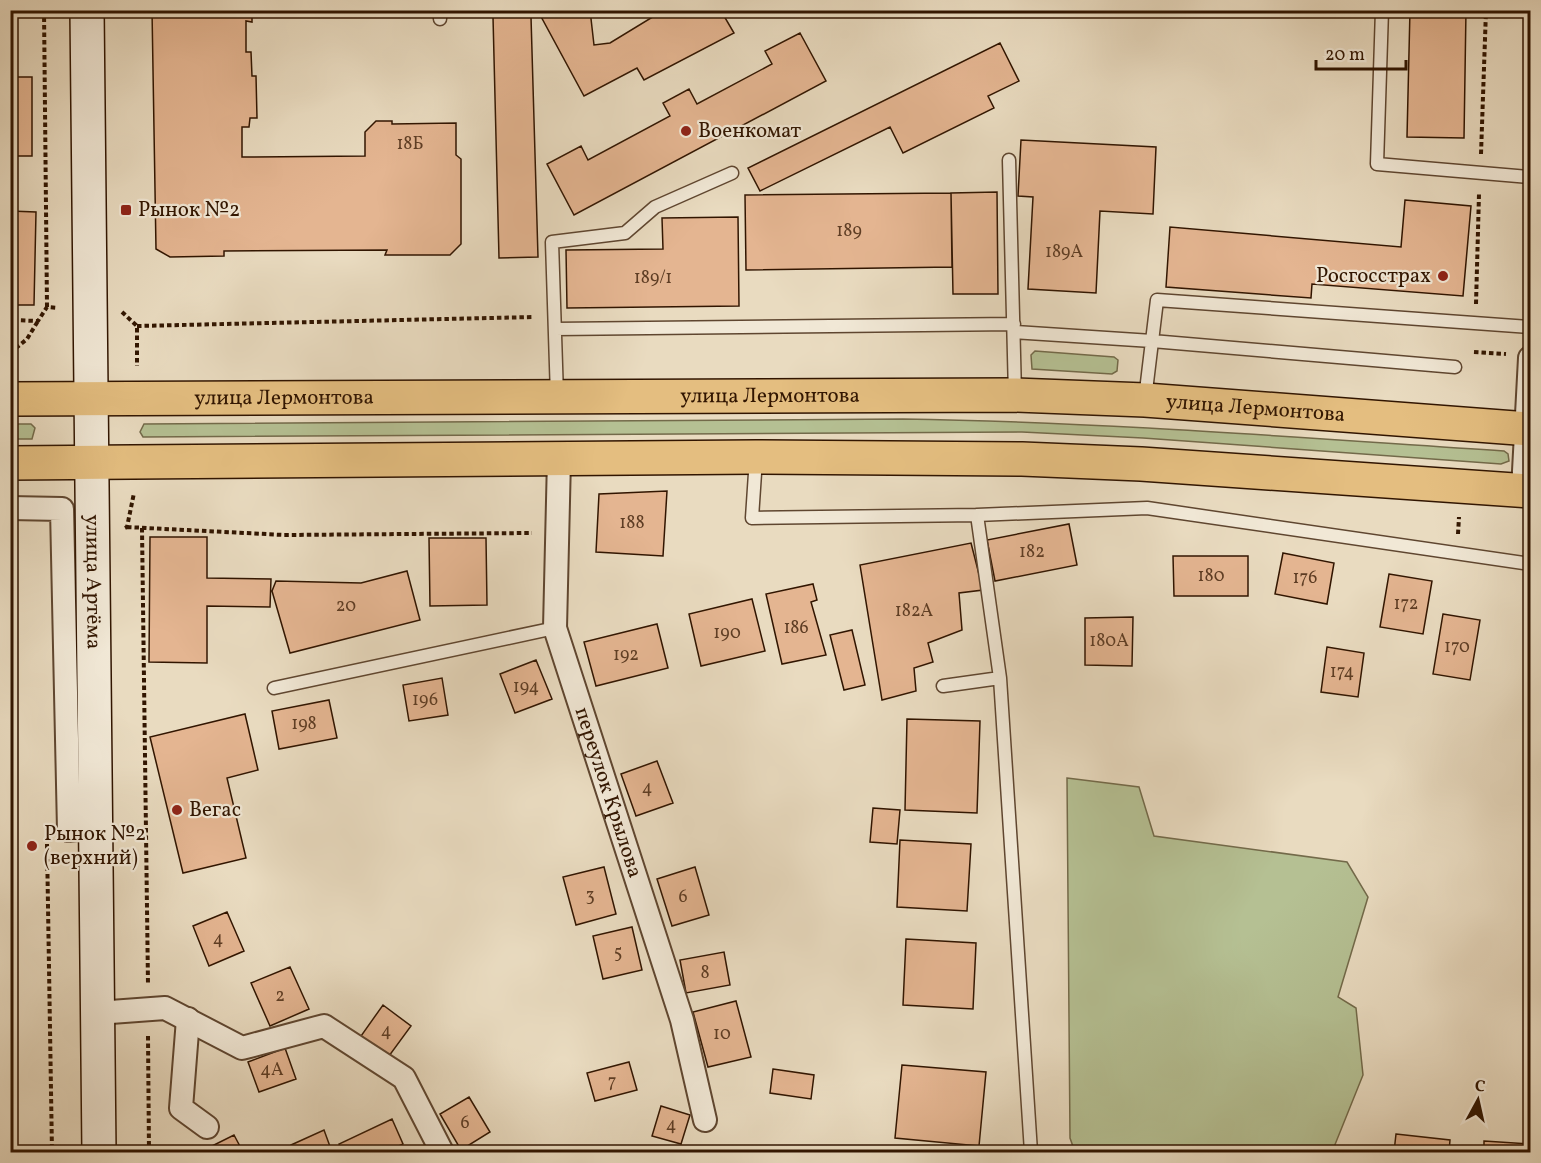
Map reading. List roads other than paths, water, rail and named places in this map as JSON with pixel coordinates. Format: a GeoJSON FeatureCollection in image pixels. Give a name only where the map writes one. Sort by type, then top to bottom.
{"type":"FeatureCollection","features":[{"type":"Feature","properties":{"kind":"main road","name":"улица Артёма"},"geometry":{"type":"LineString","coordinates":[[87,10],[99,1152]]}},
{"type":"Feature","properties":{"kind":"main road","name":"улица Лермонтова"},"geometry":{"type":"LineString","coordinates":[[10,399],[1015,395],[1145,400],[1528,429]]}},
{"type":"Feature","properties":{"kind":"main road"},"geometry":{"type":"LineString","coordinates":[[10,463],[756,457],[1034,459],[1141,464],[1527,491]]}},
{"type":"Feature","properties":{"kind":"street"},"geometry":{"type":"LineString","coordinates":[[1527,491],[1530,358]]}},
{"type":"Feature","properties":{"kind":"street","name":"переулок Крылова"},"geometry":{"type":"LineString","coordinates":[[559,459],[555,628],[682,1020],[705,1120]]}},
{"type":"Feature","properties":{"kind":"street"},"geometry":{"type":"LineString","coordinates":[[10,508],[62,508],[69,830],[95,827]]}},
{"type":"Feature","properties":{"kind":"street"},"geometry":{"type":"LineString","coordinates":[[97,1013],[165,1008],[242,1048],[324,1026],[404,1078],[442,1152]]}},
{"type":"Feature","properties":{"kind":"street"},"geometry":{"type":"LineString","coordinates":[[188,1019],[181,1108],[207,1127]]}},
{"type":"Feature","properties":{"kind":"lane"},"geometry":{"type":"LineString","coordinates":[[1382,10],[1377,164],[1530,177]]}},
{"type":"Feature","properties":{"kind":"lane"},"geometry":{"type":"LineString","coordinates":[[1009,160],[1015,395]]}},
{"type":"Feature","properties":{"kind":"lane"},"geometry":{"type":"LineString","coordinates":[[557,397],[552,242],[625,233],[655,207],[732,173]]}},
{"type":"Feature","properties":{"kind":"lane"},"geometry":{"type":"LineString","coordinates":[[1145,400],[1157,300],[1530,327]]}},
{"type":"Feature","properties":{"kind":"lane"},"geometry":{"type":"LineString","coordinates":[[555,329],[1014,328],[1455,368]]}},
{"type":"Feature","properties":{"kind":"lane"},"geometry":{"type":"LineString","coordinates":[[756,457],[752,518],[977,515],[1148,508],[1530,564]]}},
{"type":"Feature","properties":{"kind":"lane"},"geometry":{"type":"LineString","coordinates":[[977,515],[1000,678],[1030,1152]]}},
{"type":"Feature","properties":{"kind":"lane"},"geometry":{"type":"LineString","coordinates":[[274,688],[555,628]]}},
{"type":"Feature","properties":{"kind":"lane"},"geometry":{"type":"LineString","coordinates":[[943,686],[1000,678]]}},
{"type":"Feature","properties":{"kind":"place","name":"Военкомат"},"geometry":{"type":"Point","coordinates":[686,131]}},
{"type":"Feature","properties":{"kind":"place","name":"Рынок №2"},"geometry":{"type":"Point","coordinates":[126,210]}},
{"type":"Feature","properties":{"kind":"place","name":"Росгосстрах"},"geometry":{"type":"Point","coordinates":[1443,276]}},
{"type":"Feature","properties":{"kind":"place","name":"Вегас"},"geometry":{"type":"Point","coordinates":[177,810]}},
{"type":"Feature","properties":{"kind":"place","name":"Рынок №2 (верхний)"},"geometry":{"type":"Point","coordinates":[32,846]}}]}
